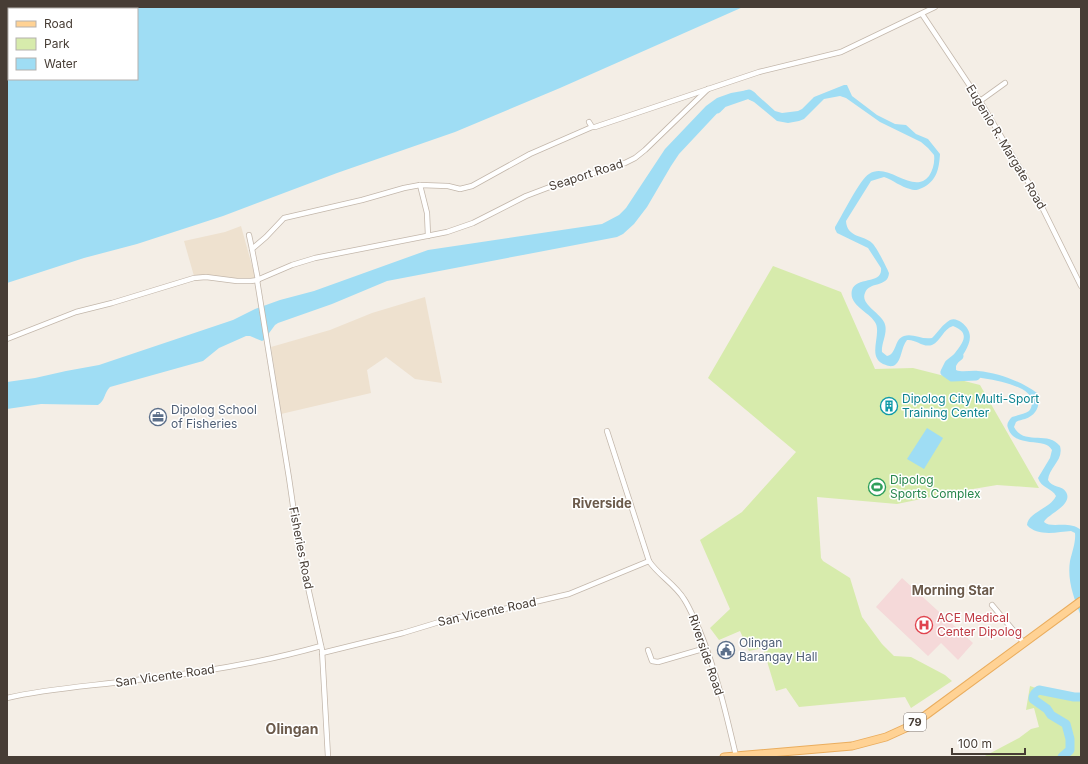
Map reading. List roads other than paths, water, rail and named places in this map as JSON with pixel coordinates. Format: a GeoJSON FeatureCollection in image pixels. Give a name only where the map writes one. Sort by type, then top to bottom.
{"type":"FeatureCollection","features":[{"type":"Feature","properties":{"kind":"main road","name":"79"},"geometry":{"type":"LineString","coordinates":[[724,757],[841,748],[863,744],[886,737],[908,727],[926,715],[1081,601]]}},
{"type":"Feature","properties":{"kind":"street","name":"Seaport Road"},"geometry":{"type":"LineString","coordinates":[[257,280],[292,265],[315,258],[447,232],[473,223],[526,196],[562,182],[624,164],[645,150],[708,88],[759,72],[841,52],[935,7]]}},
{"type":"Feature","properties":{"kind":"street","name":"Eugenio R. Margate Road"},"geometry":{"type":"LineString","coordinates":[[922,14],[980,100],[1037,197],[1080,283]]}},
{"type":"Feature","properties":{"kind":"street"},"geometry":{"type":"LineString","coordinates":[[980,100],[1005,83]]}},
{"type":"Feature","properties":{"kind":"street"},"geometry":{"type":"LineString","coordinates":[[252,249],[284,218],[420,185],[448,186],[460,189],[472,186],[530,154],[592,127],[708,88]]}},
{"type":"Feature","properties":{"kind":"street"},"geometry":{"type":"LineString","coordinates":[[589,122],[592,127]]}},
{"type":"Feature","properties":{"kind":"street"},"geometry":{"type":"LineString","coordinates":[[420,185],[427,213],[428,236]]}},
{"type":"Feature","properties":{"kind":"street","name":"Fisheries Road"},"geometry":{"type":"LineString","coordinates":[[249,235],[299,547],[321,646],[328,757]]}},
{"type":"Feature","properties":{"kind":"street"},"geometry":{"type":"LineString","coordinates":[[7,339],[70,314],[194,278],[206,277],[245,282],[257,280]]}},
{"type":"Feature","properties":{"kind":"street","name":"Riverside Road"},"geometry":{"type":"LineString","coordinates":[[607,431],[649,561],[684,598],[706,648],[725,710],[736,756]]}},
{"type":"Feature","properties":{"kind":"street","name":"San Vicente Road"},"geometry":{"type":"LineString","coordinates":[[322,653],[403,633],[449,619],[511,608],[569,594],[649,561]]}},
{"type":"Feature","properties":{"kind":"street"},"geometry":{"type":"LineString","coordinates":[[992,606],[1024,643]]}},
{"type":"Feature","properties":{"kind":"street","name":"San Vicente Road"},"geometry":{"type":"LineString","coordinates":[[7,698],[51,689],[138,680],[221,668],[288,655],[321,646]]}},
{"type":"Feature","properties":{"kind":"street"},"geometry":{"type":"LineString","coordinates":[[648,650],[652,661],[658,662],[706,648]]}},
{"type":"Feature","properties":{"kind":"water"},"geometry":{"type":"Polygon","coordinates":[[[7,7],[743,7],[560,88],[455,132],[337,173],[223,216],[137,244],[84,258],[7,283],[7,7]]]}},
{"type":"Feature","properties":{"kind":"water"},"geometry":{"type":"Polygon","coordinates":[[[847,85],[852,96],[877,115],[895,124],[906,125],[916,134],[928,139],[940,154],[938,170],[934,178],[931,182],[920,189],[912,190],[903,187],[884,177],[871,181],[846,221],[849,230],[856,235],[869,240],[874,245],[889,273],[888,278],[885,281],[867,289],[864,297],[868,305],[884,322],[886,329],[882,352],[887,356],[890,355],[899,340],[907,335],[932,338],[951,319],[956,320],[967,327],[970,338],[966,350],[956,366],[956,370],[986,372],[1001,376],[1016,381],[1037,393],[1038,405],[1035,412],[1029,417],[1016,422],[1014,427],[1018,433],[1024,436],[1049,439],[1055,441],[1060,446],[1060,455],[1049,475],[1048,480],[1050,483],[1062,488],[1066,492],[1067,497],[1063,505],[1044,522],[1051,525],[1076,527],[1081,530],[1081,616],[1069,576],[1075,533],[1071,531],[1048,533],[1036,531],[1027,525],[1031,517],[1049,504],[1056,496],[1039,481],[1038,478],[1050,458],[1052,450],[1045,444],[1023,441],[1014,437],[1007,427],[1008,422],[1012,417],[1030,410],[1032,402],[1029,395],[1022,389],[999,381],[955,374],[950,371],[951,359],[961,344],[964,336],[959,329],[953,326],[947,330],[938,341],[929,346],[907,340],[899,360],[894,366],[886,365],[880,362],[877,358],[875,353],[877,335],[876,324],[870,316],[853,300],[852,290],[858,283],[878,277],[881,268],[868,248],[837,233],[835,227],[856,190],[865,177],[869,174],[876,171],[884,172],[908,181],[923,181],[932,171],[934,155],[921,142],[880,122],[846,98],[840,96],[824,99],[804,119],[788,123],[777,121],[754,102],[748,99],[737,95],[733,96],[727,100],[723,107],[679,154],[647,207],[634,224],[623,234],[617,237],[387,281],[332,304],[278,323],[262,341],[246,336],[219,348],[203,361],[110,387],[98,405],[41,404],[7,409],[7,382],[99,365],[233,320],[255,309],[280,300],[314,291],[428,250],[602,224],[619,215],[626,208],[665,149],[706,106],[717,98],[731,93],[748,90],[756,94],[775,111],[782,113],[798,111],[814,97],[847,85]]]}},
{"type":"Feature","properties":{"kind":"water"},"geometry":{"type":"Polygon","coordinates":[[[927,428],[943,438],[924,469],[907,459],[927,428]]]}},
{"type":"Feature","properties":{"kind":"waterway"},"geometry":{"type":"LineString","coordinates":[[717,109],[723,103],[749,94],[752,96]]}},
{"type":"Feature","properties":{"kind":"waterway"},"geometry":{"type":"LineString","coordinates":[[959,356],[949,364],[945,372],[952,377],[976,376]]}},
{"type":"Feature","properties":{"kind":"waterway"},"geometry":{"type":"LineString","coordinates":[[1062,757],[1070,750],[1070,739],[1066,724],[1051,715],[1047,709],[1033,699],[1033,696],[1035,692],[1039,690],[1081,697]]}},
{"type":"Feature","properties":{"kind":"place","name":"Dipolog City Multi-Sport Training Center"},"geometry":{"type":"Point","coordinates":[889,406]}},
{"type":"Feature","properties":{"kind":"place","name":"Dipolog School of Fisheries"},"geometry":{"type":"Point","coordinates":[158,417]}},
{"type":"Feature","properties":{"kind":"place","name":"Dipolog Sports Complex"},"geometry":{"type":"Point","coordinates":[877,487]}},
{"type":"Feature","properties":{"kind":"place","name":"ACE Medical Center Dipolog"},"geometry":{"type":"Point","coordinates":[924,625]}},
{"type":"Feature","properties":{"kind":"place","name":"Olingan Barangay Hall"},"geometry":{"type":"Point","coordinates":[726,650]}},
{"type":"Feature","properties":{"kind":"district","name":"Riverside"},"geometry":{"type":"Point","coordinates":[602,503]}},
{"type":"Feature","properties":{"kind":"district","name":"Morning Star"},"geometry":{"type":"Point","coordinates":[953,590]}},
{"type":"Feature","properties":{"kind":"district","name":"Olingan"},"geometry":{"type":"Point","coordinates":[292,729]}}]}
